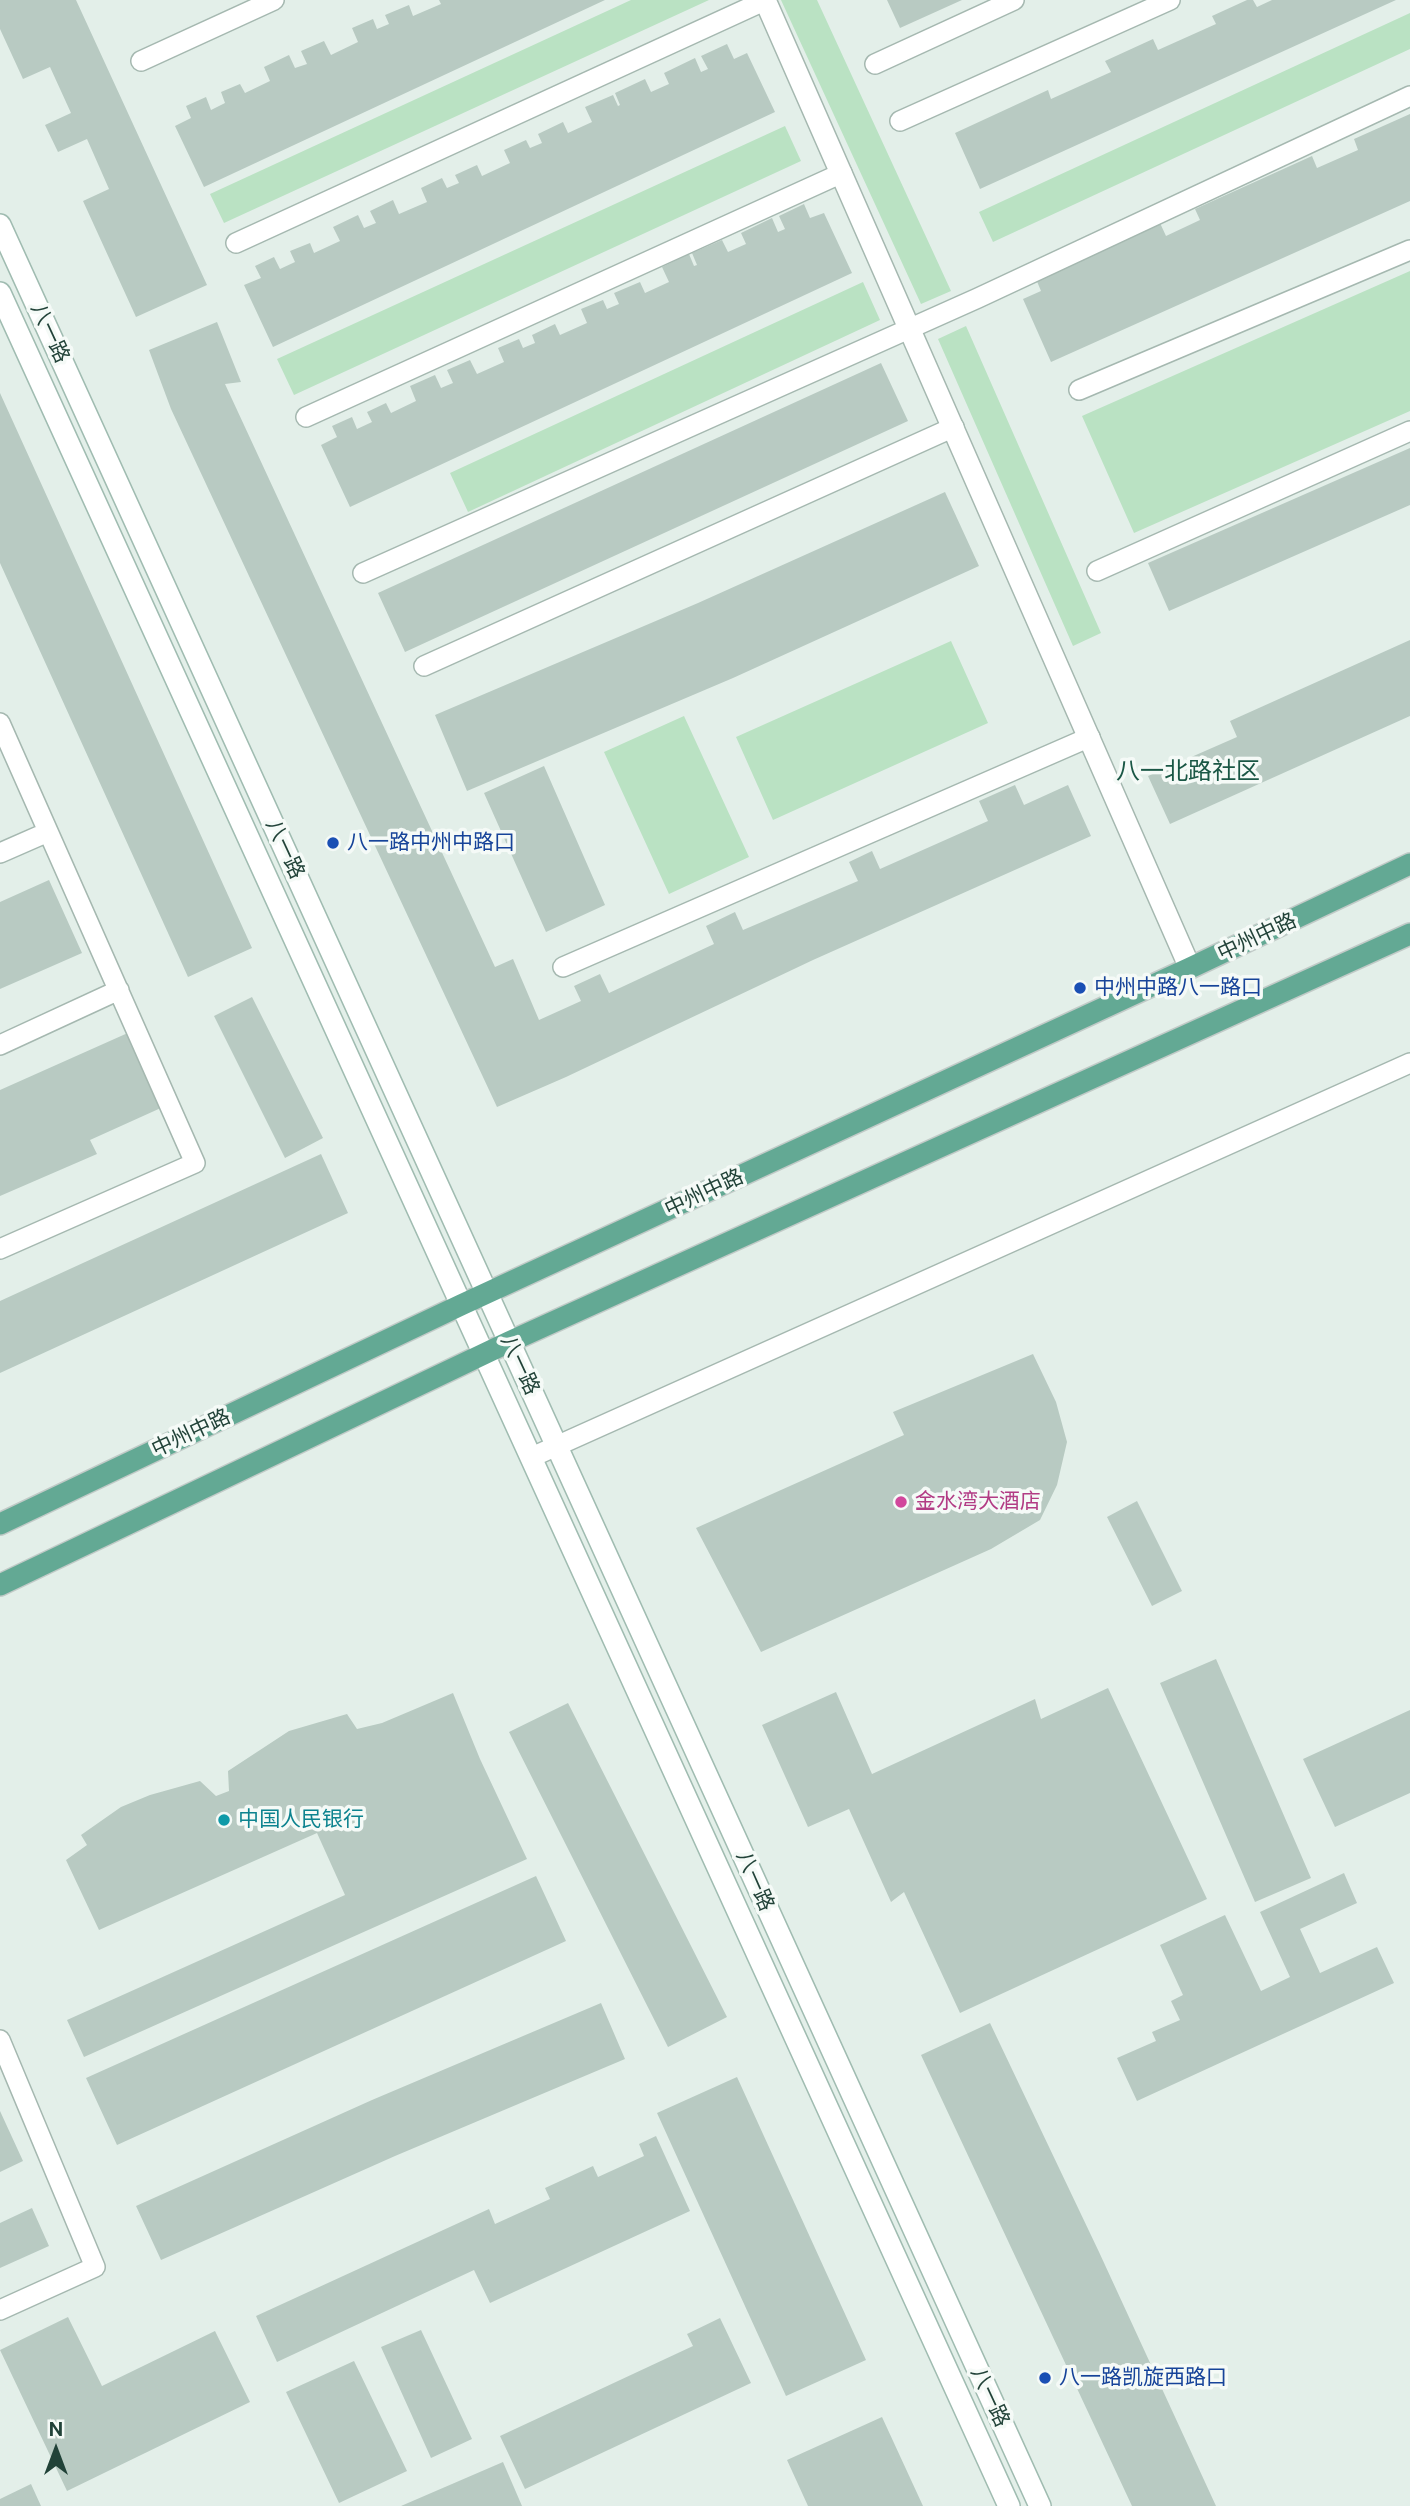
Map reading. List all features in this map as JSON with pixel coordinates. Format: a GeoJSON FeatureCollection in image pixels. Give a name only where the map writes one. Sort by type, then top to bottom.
{"type":"FeatureCollection","features":[{"type":"Feature","properties":{"kind":"main road","name":"中州中路"},"geometry":{"type":"LineString","coordinates":[[0,1524],[461,1305],[1410,864]]}},
{"type":"Feature","properties":{"kind":"main road"},"geometry":{"type":"LineString","coordinates":[[0,1585],[509,1342],[1410,934]]}},
{"type":"Feature","properties":{"kind":"street"},"geometry":{"type":"LineString","coordinates":[[765,0],[1190,968]]}},
{"type":"Feature","properties":{"kind":"street","name":"八一路"},"geometry":{"type":"LineString","coordinates":[[0,225],[1040,2506]]}},
{"type":"Feature","properties":{"kind":"street","name":"八一路"},"geometry":{"type":"LineString","coordinates":[[0,293],[1009,2506]]}},
{"type":"Feature","properties":{"kind":"lane"},"geometry":{"type":"LineString","coordinates":[[141,61],[274,0]]}},
{"type":"Feature","properties":{"kind":"lane"},"geometry":{"type":"LineString","coordinates":[[236,243],[765,0]]}},
{"type":"Feature","properties":{"kind":"lane"},"geometry":{"type":"LineString","coordinates":[[875,64],[1014,0]]}},
{"type":"Feature","properties":{"kind":"lane"},"geometry":{"type":"LineString","coordinates":[[900,121],[1170,0]]}},
{"type":"Feature","properties":{"kind":"lane"},"geometry":{"type":"LineString","coordinates":[[363,573],[910,328],[1410,96]]}},
{"type":"Feature","properties":{"kind":"lane"},"geometry":{"type":"LineString","coordinates":[[306,417],[842,173]]}},
{"type":"Feature","properties":{"kind":"lane"},"geometry":{"type":"LineString","coordinates":[[1079,390],[1410,250]]}},
{"type":"Feature","properties":{"kind":"lane"},"geometry":{"type":"LineString","coordinates":[[424,666],[954,427]]}},
{"type":"Feature","properties":{"kind":"lane"},"geometry":{"type":"LineString","coordinates":[[1097,571],[1410,431]]}},
{"type":"Feature","properties":{"kind":"lane"},"geometry":{"type":"LineString","coordinates":[[0,723],[195,1163],[0,1249]]}},
{"type":"Feature","properties":{"kind":"lane"},"geometry":{"type":"LineString","coordinates":[[563,967],[1090,737]]}},
{"type":"Feature","properties":{"kind":"lane"},"geometry":{"type":"LineString","coordinates":[[0,853],[48,832]]}},
{"type":"Feature","properties":{"kind":"lane"},"geometry":{"type":"LineString","coordinates":[[0,1045],[119,990]]}},
{"type":"Feature","properties":{"kind":"lane"},"geometry":{"type":"LineString","coordinates":[[532,1457],[1410,1063]]}},
{"type":"Feature","properties":{"kind":"lane"},"geometry":{"type":"LineString","coordinates":[[0,2040],[95,2267],[0,2310]]}},
{"type":"Feature","properties":{"kind":"green space"},"geometry":{"type":"Polygon","coordinates":[[[631,0],[709,0],[224,223],[210,194],[631,0]]]}},
{"type":"Feature","properties":{"kind":"green space"},"geometry":{"type":"Polygon","coordinates":[[[781,0],[817,0],[951,291],[921,304],[781,0]]]}},
{"type":"Feature","properties":{"kind":"green space"},"geometry":{"type":"Polygon","coordinates":[[[1410,13],[1410,49],[993,242],[979,212],[1410,13]]]}},
{"type":"Feature","properties":{"kind":"green space"},"geometry":{"type":"Polygon","coordinates":[[[785,126],[801,161],[294,395],[277,359],[785,126]]]}},
{"type":"Feature","properties":{"kind":"green space"},"geometry":{"type":"Polygon","coordinates":[[[1410,271],[1410,411],[1134,533],[1082,416],[1410,271]]]}},
{"type":"Feature","properties":{"kind":"green space"},"geometry":{"type":"Polygon","coordinates":[[[863,282],[880,320],[468,512],[450,473],[863,282]]]}},
{"type":"Feature","properties":{"kind":"green space"},"geometry":{"type":"Polygon","coordinates":[[[966,326],[1101,633],[1073,646],[938,339],[966,326]]]}},
{"type":"Feature","properties":{"kind":"green space"},"geometry":{"type":"Polygon","coordinates":[[[951,641],[988,723],[773,820],[736,737],[951,641]]]}},
{"type":"Feature","properties":{"kind":"green space"},"geometry":{"type":"Polygon","coordinates":[[[684,716],[749,857],[669,894],[604,752],[684,716]]]}},
{"type":"Feature","properties":{"kind":"building"},"geometry":{"type":"Polygon","coordinates":[[[0,0],[76,0],[207,285],[136,317],[83,201],[109,189],[87,139],[58,152],[45,125],[71,113],[50,67],[23,79],[0,29],[0,0]]]}},
{"type":"Feature","properties":{"kind":"building"},"geometry":{"type":"Polygon","coordinates":[[[439,0],[605,0],[204,187],[175,126],[191,118],[186,106],[206,97],[211,110],[225,103],[221,92],[240,84],[245,93],[270,81],[264,67],[289,55],[295,68],[307,64],[301,51],[324,41],[331,55],[358,42],[352,28],[373,19],[377,29],[389,24],[385,15],[409,5],[413,16],[441,4],[439,0]]]}},
{"type":"Feature","properties":{"kind":"building"},"geometry":{"type":"Polygon","coordinates":[[[887,0],[962,0],[900,28],[887,0]]]}},
{"type":"Feature","properties":{"kind":"building"},"geometry":{"type":"Polygon","coordinates":[[[1247,0],[1253,0],[1257,7],[1272,0],[1396,0],[980,189],[955,133],[1048,90],[1051,99],[1111,72],[1105,61],[1153,39],[1158,50],[1216,24],[1212,16],[1247,0]]]}},
{"type":"Feature","properties":{"kind":"building"},"geometry":{"type":"Polygon","coordinates":[[[727,44],[734,59],[747,53],[775,112],[273,347],[244,285],[261,278],[255,266],[274,257],[280,269],[295,262],[290,251],[310,243],[314,253],[340,241],[333,227],[358,215],[364,228],[376,223],[370,211],[393,200],[399,214],[427,202],[421,188],[442,178],[447,188],[459,183],[455,175],[477,165],[482,176],[510,163],[504,150],[526,140],[530,148],[542,143],[538,134],[563,122],[568,133],[592,122],[585,107],[613,95],[618,106],[620,105],[615,93],[645,79],[651,92],[669,84],[664,73],[695,58],[701,72],[708,69],[701,56],[727,44]]]}},
{"type":"Feature","properties":{"kind":"building"},"geometry":{"type":"Polygon","coordinates":[[[1410,114],[1410,201],[1051,362],[1023,299],[1041,291],[1036,279],[1160,223],[1166,236],[1200,220],[1195,209],[1312,156],[1317,168],[1358,150],[1354,139],[1410,114]]]}},
{"type":"Feature","properties":{"kind":"building"},"geometry":{"type":"Polygon","coordinates":[[[804,204],[810,218],[824,213],[852,273],[350,507],[321,445],[337,437],[332,426],[352,417],[357,429],[372,422],[367,412],[386,403],[391,413],[416,401],[410,386],[435,375],[441,388],[453,383],[447,370],[470,360],[477,374],[504,362],[498,348],[519,339],[523,348],[535,343],[532,335],[555,324],[560,335],[587,323],[581,309],[603,300],[607,309],[619,304],[614,293],[640,282],[645,293],[669,282],[662,267],[689,254],[694,266],[697,265],[692,253],[722,240],[728,252],[746,244],[741,233],[772,218],[778,232],[785,229],[779,216],[804,204]]]}},
{"type":"Feature","properties":{"kind":"building"},"geometry":{"type":"Polygon","coordinates":[[[217,322],[241,382],[225,384],[495,967],[513,959],[539,1020],[581,1001],[574,986],[600,974],[609,993],[714,944],[706,926],[735,912],[743,930],[858,881],[849,862],[872,851],[880,869],[988,821],[979,801],[1015,785],[1024,805],[1068,785],[1091,836],[813,960],[497,1107],[171,409],[149,350],[217,322]]]}},
{"type":"Feature","properties":{"kind":"building"},"geometry":{"type":"Polygon","coordinates":[[[881,363],[908,421],[405,652],[378,593],[881,363]]]}},
{"type":"Feature","properties":{"kind":"building"},"geometry":{"type":"Polygon","coordinates":[[[0,393],[252,948],[188,977],[0,563],[0,393]]]}},
{"type":"Feature","properties":{"kind":"building"},"geometry":{"type":"Polygon","coordinates":[[[1410,448],[1410,505],[1169,611],[1148,563],[1410,448]]]}},
{"type":"Feature","properties":{"kind":"building"},"geometry":{"type":"Polygon","coordinates":[[[945,492],[979,566],[733,678],[467,791],[435,715],[698,603],[945,492]]]}},
{"type":"Feature","properties":{"kind":"building"},"geometry":{"type":"Polygon","coordinates":[[[1410,640],[1410,716],[1170,824],[1148,776],[1237,737],[1230,721],[1410,640]]]}},
{"type":"Feature","properties":{"kind":"building"},"geometry":{"type":"Polygon","coordinates":[[[544,766],[605,905],[546,932],[484,793],[544,766]]]}},
{"type":"Feature","properties":{"kind":"building"},"geometry":{"type":"Polygon","coordinates":[[[49,880],[82,953],[0,989],[0,902],[49,880]]]}},
{"type":"Feature","properties":{"kind":"building"},"geometry":{"type":"Polygon","coordinates":[[[252,997],[323,1138],[285,1158],[214,1016],[252,997]]]}},
{"type":"Feature","properties":{"kind":"building"},"geometry":{"type":"Polygon","coordinates":[[[130,1032],[163,1107],[90,1140],[97,1154],[0,1196],[0,1090],[130,1032]]]}},
{"type":"Feature","properties":{"kind":"building"},"geometry":{"type":"Polygon","coordinates":[[[321,1154],[348,1213],[0,1373],[0,1301],[321,1154]]]}},
{"type":"Feature","properties":{"kind":"building","name":"金水湾大酒店"},"geometry":{"type":"Polygon","coordinates":[[[1033,1354],[1056,1402],[1067,1442],[1057,1485],[1040,1520],[991,1549],[761,1652],[696,1528],[904,1435],[893,1412],[1033,1354]]]}},
{"type":"Feature","properties":{"kind":"building"},"geometry":{"type":"Polygon","coordinates":[[[1137,1501],[1182,1591],[1152,1606],[1107,1517],[1137,1501]]]}},
{"type":"Feature","properties":{"kind":"building"},"geometry":{"type":"Polygon","coordinates":[[[1216,1659],[1311,1878],[1255,1902],[1160,1683],[1216,1659]]]}},
{"type":"Feature","properties":{"kind":"building"},"geometry":{"type":"Polygon","coordinates":[[[1108,1688],[1207,1899],[960,2013],[904,1892],[891,1902],[849,1809],[808,1827],[762,1725],[836,1692],[872,1774],[1035,1699],[1041,1719],[1108,1688]]]}},
{"type":"Feature","properties":{"kind":"building"},"geometry":{"type":"Polygon","coordinates":[[[453,1693],[480,1759],[527,1859],[84,2057],[67,2020],[345,1895],[317,1833],[99,1930],[66,1860],[87,1845],[81,1835],[121,1807],[150,1795],[200,1781],[216,1796],[229,1791],[228,1771],[289,1731],[347,1714],[357,1729],[382,1723],[453,1693]]]}},
{"type":"Feature","properties":{"kind":"building"},"geometry":{"type":"Polygon","coordinates":[[[568,1703],[727,2017],[668,2047],[509,1732],[568,1703]]]}},
{"type":"Feature","properties":{"kind":"building"},"geometry":{"type":"Polygon","coordinates":[[[1410,1710],[1410,1793],[1335,1827],[1303,1759],[1410,1710]]]}},
{"type":"Feature","properties":{"kind":"building"},"geometry":{"type":"Polygon","coordinates":[[[1344,1873],[1357,1903],[1300,1929],[1320,1973],[1377,1947],[1394,1983],[1137,2101],[1117,2058],[1156,2041],[1152,2032],[1180,2020],[1171,2001],[1183,1995],[1160,1945],[1225,1915],[1261,1991],[1290,1977],[1260,1912],[1344,1873]]]}},
{"type":"Feature","properties":{"kind":"building"},"geometry":{"type":"Polygon","coordinates":[[[536,1876],[566,1941],[117,2145],[86,2078],[536,1876]]]}},
{"type":"Feature","properties":{"kind":"building"},"geometry":{"type":"Polygon","coordinates":[[[601,2003],[625,2059],[395,2156],[161,2260],[136,2206],[372,2100],[601,2003]]]}},
{"type":"Feature","properties":{"kind":"building"},"geometry":{"type":"Polygon","coordinates":[[[990,2023],[1216,2506],[1132,2506],[921,2055],[990,2023]]]}},
{"type":"Feature","properties":{"kind":"building"},"geometry":{"type":"Polygon","coordinates":[[[737,2077],[866,2360],[786,2396],[657,2113],[737,2077]]]}},
{"type":"Feature","properties":{"kind":"building"},"geometry":{"type":"Polygon","coordinates":[[[0,2111],[23,2161],[0,2172],[0,2111]]]}},
{"type":"Feature","properties":{"kind":"building"},"geometry":{"type":"Polygon","coordinates":[[[656,2136],[690,2211],[490,2303],[474,2270],[277,2362],[256,2316],[489,2209],[495,2224],[550,2199],[545,2188],[593,2166],[598,2177],[644,2156],[639,2144],[656,2136]]]}},
{"type":"Feature","properties":{"kind":"building"},"geometry":{"type":"Polygon","coordinates":[[[32,2208],[49,2246],[0,2268],[0,2223],[32,2208]]]}},
{"type":"Feature","properties":{"kind":"building"},"geometry":{"type":"Polygon","coordinates":[[[68,2317],[102,2386],[215,2331],[250,2402],[67,2491],[0,2350],[68,2317]]]}},
{"type":"Feature","properties":{"kind":"building"},"geometry":{"type":"Polygon","coordinates":[[[720,2318],[751,2383],[525,2489],[500,2436],[693,2346],[687,2334],[720,2318]]]}},
{"type":"Feature","properties":{"kind":"building"},"geometry":{"type":"Polygon","coordinates":[[[421,2330],[472,2439],[431,2458],[381,2347],[421,2330]]]}},
{"type":"Feature","properties":{"kind":"building"},"geometry":{"type":"Polygon","coordinates":[[[354,2361],[407,2471],[339,2503],[286,2392],[354,2361]]]}},
{"type":"Feature","properties":{"kind":"building"},"geometry":{"type":"Polygon","coordinates":[[[882,2417],[923,2506],[808,2506],[787,2460],[882,2417]]]}},
{"type":"Feature","properties":{"kind":"building"},"geometry":{"type":"Polygon","coordinates":[[[503,2462],[522,2506],[401,2506],[503,2462]]]}},
{"type":"Feature","properties":{"kind":"building"},"geometry":{"type":"Polygon","coordinates":[[[31,2484],[41,2506],[0,2506],[0,2499],[31,2484]]]}},
{"type":"Feature","properties":{"kind":"place","name":"八一路中州中路口"},"geometry":{"type":"Point","coordinates":[333,843]}},
{"type":"Feature","properties":{"kind":"place","name":"中州中路八一路口"},"geometry":{"type":"Point","coordinates":[1080,988]}},
{"type":"Feature","properties":{"kind":"place","name":"金水湾大酒店"},"geometry":{"type":"Point","coordinates":[901,1502]}},
{"type":"Feature","properties":{"kind":"place","name":"中国人民银行"},"geometry":{"type":"Point","coordinates":[224,1820]}},
{"type":"Feature","properties":{"kind":"place","name":"八一路凯旋西路口"},"geometry":{"type":"Point","coordinates":[1045,2378]}},
{"type":"Feature","properties":{"kind":"district","name":"八一北路社区"},"geometry":{"type":"Point","coordinates":[1188,772]}}]}
